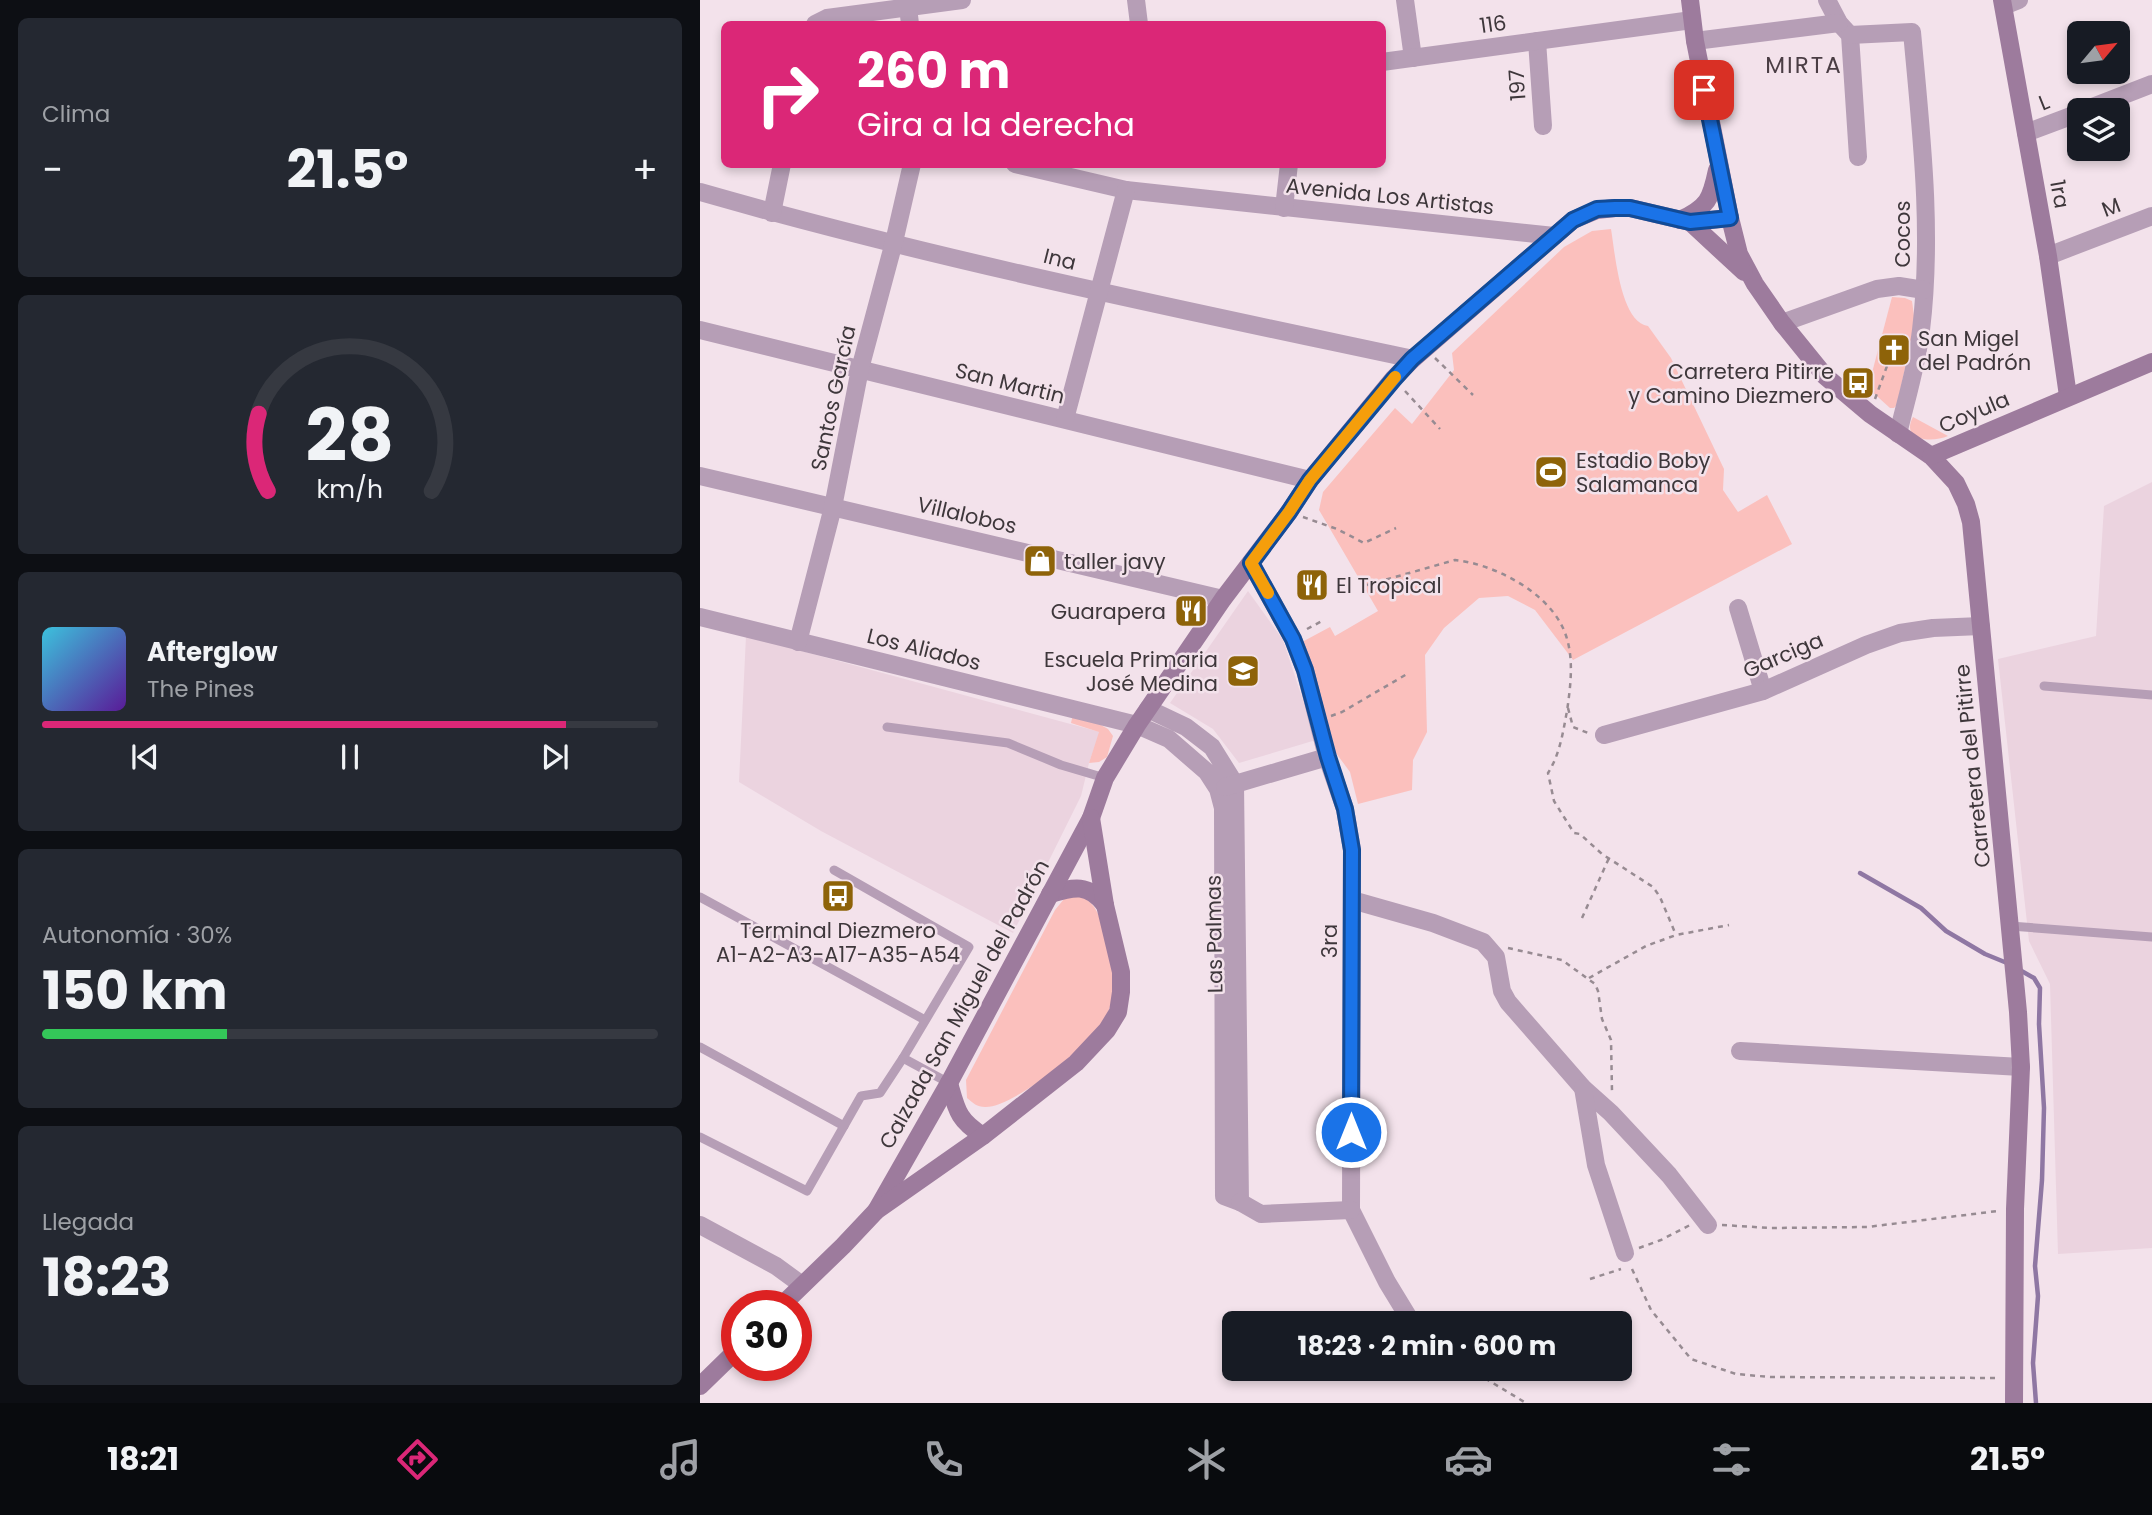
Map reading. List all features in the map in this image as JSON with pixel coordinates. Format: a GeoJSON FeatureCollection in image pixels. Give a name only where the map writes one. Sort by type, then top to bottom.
{"type":"FeatureCollection","features":[{"type":"Feature","properties":{"kind":"main road","name":"Carretera del Pitirre"},"geometry":{"type":"LineString","coordinates":[[1690,0],[1695,41],[1730,218],[1739,254],[1755,284],[1825,376],[1870,414],[1931,456],[1956,483],[1971,522],[2021,1068],[2015,1209],[2014,1403]]}},
{"type":"Feature","properties":{"kind":"main road","name":"1ra"},"geometry":{"type":"LineString","coordinates":[[2008,2],[2068,396]]}},
{"type":"Feature","properties":{"kind":"main road"},"geometry":{"type":"LineString","coordinates":[[1718,163],[1712,193],[1697,212],[1685,221],[1731,259],[1755,284]]}},
{"type":"Feature","properties":{"kind":"main road","name":"Calzada San Miguel del Padrón"},"geometry":{"type":"LineString","coordinates":[[876,1211],[949,1083],[1091,818],[1105,778],[1137,725],[1223,599],[1310,480],[1394,379],[1573,220],[1597,209],[1630,208],[1685,221],[1730,218]]}},
{"type":"Feature","properties":{"kind":"main road","name":"Coyula"},"geometry":{"type":"LineString","coordinates":[[1931,456],[2152,362]]}},
{"type":"Feature","properties":{"kind":"main road","name":"Calzada San Miguel del Padrón"},"geometry":{"type":"LineString","coordinates":[[797,1290],[876,1211],[984,1136],[1086,1054],[1107,1030],[1118,1012],[1121,972],[1105,905],[1091,818]]}},
{"type":"Feature","properties":{"kind":"main road"},"geometry":{"type":"LineString","coordinates":[[1050,894],[1066,889],[1086,889],[1097,895],[1105,905]]}},
{"type":"Feature","properties":{"kind":"main road"},"geometry":{"type":"LineString","coordinates":[[949,1083],[961,1117],[984,1136]]}},
{"type":"Feature","properties":{"kind":"main road"},"geometry":{"type":"LineString","coordinates":[[700,1386],[721,1366]]}},
{"type":"Feature","properties":{"kind":"street"},"geometry":{"type":"LineString","coordinates":[[821,21],[909,16],[962,0]]}},
{"type":"Feature","properties":{"kind":"street"},"geometry":{"type":"LineString","coordinates":[[1136,0],[1139,21]]}},
{"type":"Feature","properties":{"kind":"street"},"geometry":{"type":"LineString","coordinates":[[1405,0],[1413,58]]}},
{"type":"Feature","properties":{"kind":"street"},"geometry":{"type":"LineString","coordinates":[[1827,0],[1845,29],[1858,157]]}},
{"type":"Feature","properties":{"kind":"street","name":"116"},"geometry":{"type":"LineString","coordinates":[[1386,61],[1692,20]]}},
{"type":"Feature","properties":{"kind":"street"},"geometry":{"type":"LineString","coordinates":[[1695,41],[1845,29]]}},
{"type":"Feature","properties":{"kind":"street","name":"Cocos"},"geometry":{"type":"LineString","coordinates":[[1845,29],[1912,32],[1924,169],[1926,255],[1921,333],[1898,434]]}},
{"type":"Feature","properties":{"kind":"street","name":"197"},"geometry":{"type":"LineString","coordinates":[[1537,41],[1543,126]]}},
{"type":"Feature","properties":{"kind":"street"},"geometry":{"type":"LineString","coordinates":[[2115,98],[2152,83]]}},
{"type":"Feature","properties":{"kind":"street","name":"L"},"geometry":{"type":"LineString","coordinates":[[2026,134],[2067,118]]}},
{"type":"Feature","properties":{"kind":"street"},"geometry":{"type":"LineString","coordinates":[[772,213],[781,168]]}},
{"type":"Feature","properties":{"kind":"street","name":"Santos García"},"geometry":{"type":"LineString","coordinates":[[798,642],[833,507],[860,369],[911,168]]}},
{"type":"Feature","properties":{"kind":"street","name":"Avenida Los Artistas"},"geometry":{"type":"LineString","coordinates":[[1032,168],[1126,190],[1553,236]]}},
{"type":"Feature","properties":{"kind":"street"},"geometry":{"type":"LineString","coordinates":[[1284,208],[1289,168]]}},
{"type":"Feature","properties":{"kind":"street"},"geometry":{"type":"LineString","coordinates":[[1065,419],[1126,190]]}},
{"type":"Feature","properties":{"kind":"street","name":"Ina"},"geometry":{"type":"LineString","coordinates":[[700,192],[772,213],[1100,292],[1419,354]]}},
{"type":"Feature","properties":{"kind":"street","name":"M"},"geometry":{"type":"LineString","coordinates":[[2048,256],[2152,216]]}},
{"type":"Feature","properties":{"kind":"street"},"geometry":{"type":"LineString","coordinates":[[1783,323],[1877,289],[1899,286],[1924,290]]}},
{"type":"Feature","properties":{"kind":"street","name":"San Martin"},"geometry":{"type":"LineString","coordinates":[[700,330],[1310,480]]}},
{"type":"Feature","properties":{"kind":"street","name":"Villalobos"},"geometry":{"type":"LineString","coordinates":[[700,476],[1223,599]]}},
{"type":"Feature","properties":{"kind":"street","name":"3ra"},"geometry":{"type":"LineString","coordinates":[[1251,563],[1293,639],[1305,670],[1345,809],[1352,850],[1351,1210],[1405,1311]]}},
{"type":"Feature","properties":{"kind":"street"},"geometry":{"type":"LineString","coordinates":[[1738,607],[1763,691]]}},
{"type":"Feature","properties":{"kind":"street","name":"Los Aliados"},"geometry":{"type":"LineString","coordinates":[[700,617],[1137,725]]}},
{"type":"Feature","properties":{"kind":"street","name":"Garciga"},"geometry":{"type":"LineString","coordinates":[[1604,735],[1763,691],[1866,645],[1900,633],[1933,628],[1981,626]]}},
{"type":"Feature","properties":{"kind":"street","name":"Las Palmas"},"geometry":{"type":"LineString","coordinates":[[1148,709],[1186,727],[1212,747],[1226,786],[1223,808],[1224,1196],[1261,1214],[1351,1210]]}},
{"type":"Feature","properties":{"kind":"street"},"geometry":{"type":"LineString","coordinates":[[1137,725],[1169,739],[1226,786],[1328,757]]}},
{"type":"Feature","properties":{"kind":"street"},"geometry":{"type":"LineString","coordinates":[[1352,900],[1433,923],[1483,942],[1496,957],[1502,991],[1508,1002],[1583,1088],[1611,1113],[1669,1175],[1706,1221]]}},
{"type":"Feature","properties":{"kind":"street"},"geometry":{"type":"LineString","coordinates":[[1740,1051],[2021,1068]]}},
{"type":"Feature","properties":{"kind":"street"},"geometry":{"type":"LineString","coordinates":[[1583,1088],[1596,1164],[1625,1253]]}},
{"type":"Feature","properties":{"kind":"street"},"geometry":{"type":"LineString","coordinates":[[700,1225],[776,1266],[802,1285]]}},
{"type":"Feature","properties":{"kind":"lane"},"geometry":{"type":"LineString","coordinates":[[2044,686],[2152,695]]}},
{"type":"Feature","properties":{"kind":"lane"},"geometry":{"type":"LineString","coordinates":[[887,727],[1008,743],[1061,765],[1105,778]]}},
{"type":"Feature","properties":{"kind":"lane"},"geometry":{"type":"LineString","coordinates":[[700,1137],[807,1191],[861,1096],[880,1093],[969,947],[835,870]]}},
{"type":"Feature","properties":{"kind":"lane"},"geometry":{"type":"LineString","coordinates":[[700,897],[925,1020]]}},
{"type":"Feature","properties":{"kind":"lane"},"geometry":{"type":"LineString","coordinates":[[2010,926],[2152,937]]}},
{"type":"Feature","properties":{"kind":"lane"},"geometry":{"type":"LineString","coordinates":[[700,1047],[844,1126]]}},
{"type":"Feature","properties":{"kind":"lane"},"geometry":{"type":"LineString","coordinates":[[903,1058],[949,1083]]}},
{"type":"Feature","properties":{"kind":"path"},"geometry":{"type":"LineString","coordinates":[[1419,354],[1473,395]]}},
{"type":"Feature","properties":{"kind":"path"},"geometry":{"type":"LineString","coordinates":[[1870,414],[1887,366]]}},
{"type":"Feature","properties":{"kind":"path"},"geometry":{"type":"LineString","coordinates":[[1394,379],[1440,429]]}},
{"type":"Feature","properties":{"kind":"path"},"geometry":{"type":"LineString","coordinates":[[1289,512],[1337,529],[1364,543],[1396,528]]}},
{"type":"Feature","properties":{"kind":"path"},"geometry":{"type":"LineString","coordinates":[[1367,585],[1455,560],[1466,561],[1519,581],[1550,611],[1561,624],[1566,637],[1571,681],[1564,730],[1555,761],[1548,772],[1554,801],[1574,833],[1580,834],[1609,858],[1653,887],[1676,935]]}},
{"type":"Feature","properties":{"kind":"path"},"geometry":{"type":"LineString","coordinates":[[1318,721],[1342,712],[1407,674]]}},
{"type":"Feature","properties":{"kind":"path"},"geometry":{"type":"LineString","coordinates":[[1568,705],[1573,727]]}},
{"type":"Feature","properties":{"kind":"path"},"geometry":{"type":"LineString","coordinates":[[1564,730],[1573,727],[1604,735]]}},
{"type":"Feature","properties":{"kind":"path"},"geometry":{"type":"LineString","coordinates":[[1582,918],[1609,858]]}},
{"type":"Feature","properties":{"kind":"path"},"geometry":{"type":"LineString","coordinates":[[1588,979],[1646,946],[1676,935],[1729,925]]}},
{"type":"Feature","properties":{"kind":"path"},"geometry":{"type":"LineString","coordinates":[[1483,942],[1495,947],[1514,948],[1562,960],[1595,984],[1602,1019],[1611,1040],[1611,1113]]}},
{"type":"Feature","properties":{"kind":"path"},"geometry":{"type":"LineString","coordinates":[[1625,1253],[1706,1221],[1771,1228],[1867,1227],[2015,1209]]}},
{"type":"Feature","properties":{"kind":"path"},"geometry":{"type":"LineString","coordinates":[[1590,1279],[1631,1266],[1651,1311],[1691,1359],[1736,1374],[1770,1377],[2014,1379]]}},
{"type":"Feature","properties":{"kind":"path"},"geometry":{"type":"LineString","coordinates":[[1490,1381],[1526,1403]]}},
{"type":"Feature","properties":{"kind":"shaded area"},"geometry":{"type":"Polygon","coordinates":[[[1611,229],[1625,300],[1631,312],[1639,322],[1648,326],[1671,358],[1724,469],[1723,490],[1738,512],[1767,495],[1792,544],[1573,660],[1535,610],[1508,596],[1479,598],[1444,628],[1425,655],[1427,732],[1413,760],[1412,790],[1358,804],[1350,772],[1333,749],[1302,642],[1330,627],[1335,636],[1378,611],[1319,510],[1323,492],[1395,408],[1412,424],[1454,370],[1452,353],[1564,247],[1592,231],[1611,229]]]}},
{"type":"Feature","properties":{"kind":"shaded area"},"geometry":{"type":"Polygon","coordinates":[[[1892,297],[1912,301],[1915,323],[1897,405],[1890,408],[1868,388],[1892,297]]]}},
{"type":"Feature","properties":{"kind":"shaded area"},"geometry":{"type":"Polygon","coordinates":[[[1913,417],[1948,436],[1926,439],[1914,435],[1910,425],[1913,417]]]}},
{"type":"Feature","properties":{"kind":"shaded area"},"geometry":{"type":"Polygon","coordinates":[[[2152,482],[2152,1248],[2058,1254],[2050,984],[2029,941],[1998,659],[2096,636],[2104,506],[2152,482]]]}},
{"type":"Feature","properties":{"kind":"shaded area","name":"Escuela Primaria José Medina"},"geometry":{"type":"Polygon","coordinates":[[[1248,591],[1283,640],[1316,740],[1239,763],[1213,729],[1170,703],[1248,591]]]}},
{"type":"Feature","properties":{"kind":"shaded area"},"geometry":{"type":"Polygon","coordinates":[[[746,636],[1100,732],[1081,796],[1013,933],[821,831],[739,782],[746,636]]]}},
{"type":"Feature","properties":{"kind":"shaded area"},"geometry":{"type":"Polygon","coordinates":[[[1073,714],[1108,729],[1113,736],[1107,757],[1099,762],[1089,763],[1099,732],[1071,723],[1073,714]]]}},
{"type":"Feature","properties":{"kind":"shaded area"},"geometry":{"type":"Polygon","coordinates":[[[1078,895],[1090,902],[1097,912],[1111,960],[1114,992],[1106,1016],[1080,1048],[1030,1088],[997,1105],[977,1105],[967,1098],[966,1080],[1055,910],[1064,899],[1078,895]]]}},
{"type":"Feature","properties":{"kind":"waterway"},"geometry":{"type":"LineString","coordinates":[[1860,873],[1921,908],[1946,931],[1985,954],[2007,963]]}},
{"type":"Feature","properties":{"kind":"waterway"},"geometry":{"type":"LineString","coordinates":[[2018,969],[2034,978],[2040,988],[2039,1024],[2044,1108],[2035,1266],[2038,1296],[2033,1363],[2036,1403]]}},
{"type":"Feature","properties":{"kind":"slow traffic"},"geometry":{"type":"LineString","coordinates":[[1268,593],[1251,563],[1310,480],[1395,377]]}},
{"type":"Feature","properties":{"kind":"place","name":"San Migel del Padrón"},"geometry":{"type":"Point","coordinates":[1894,350]}},
{"type":"Feature","properties":{"kind":"place","name":"Carretera Pitirre y Camino Diezmero"},"geometry":{"type":"Point","coordinates":[1858,383]}},
{"type":"Feature","properties":{"kind":"place","name":"Estadio Boby Salamanca"},"geometry":{"type":"Point","coordinates":[1551,472]}},
{"type":"Feature","properties":{"kind":"place","name":"taller javy"},"geometry":{"type":"Point","coordinates":[1040,561]}},
{"type":"Feature","properties":{"kind":"place","name":"El Tropical"},"geometry":{"type":"Point","coordinates":[1312,585]}},
{"type":"Feature","properties":{"kind":"place","name":"Guarapera"},"geometry":{"type":"Point","coordinates":[1191,611]}},
{"type":"Feature","properties":{"kind":"place","name":"Escuela Primaria José Medina"},"geometry":{"type":"Point","coordinates":[1243,671]}},
{"type":"Feature","properties":{"kind":"place","name":"Terminal Diezmero A1-A2-A3-A17-A35-A54"},"geometry":{"type":"Point","coordinates":[838,896]}},
{"type":"Feature","properties":{"kind":"district","name":"MIRTA"},"geometry":{"type":"Point","coordinates":[1804,65]}},
{"type":"Feature","properties":{"kind":"route"},"geometry":{"type":"LineString","coordinates":[[1351,1132],[1352,850],[1345,809],[1305,670],[1293,639],[1251,563],[1310,480],[1412,359],[1573,220],[1597,209],[1615,208],[1630,208],[1690,222],[1730,218],[1704,90]]}}]}
